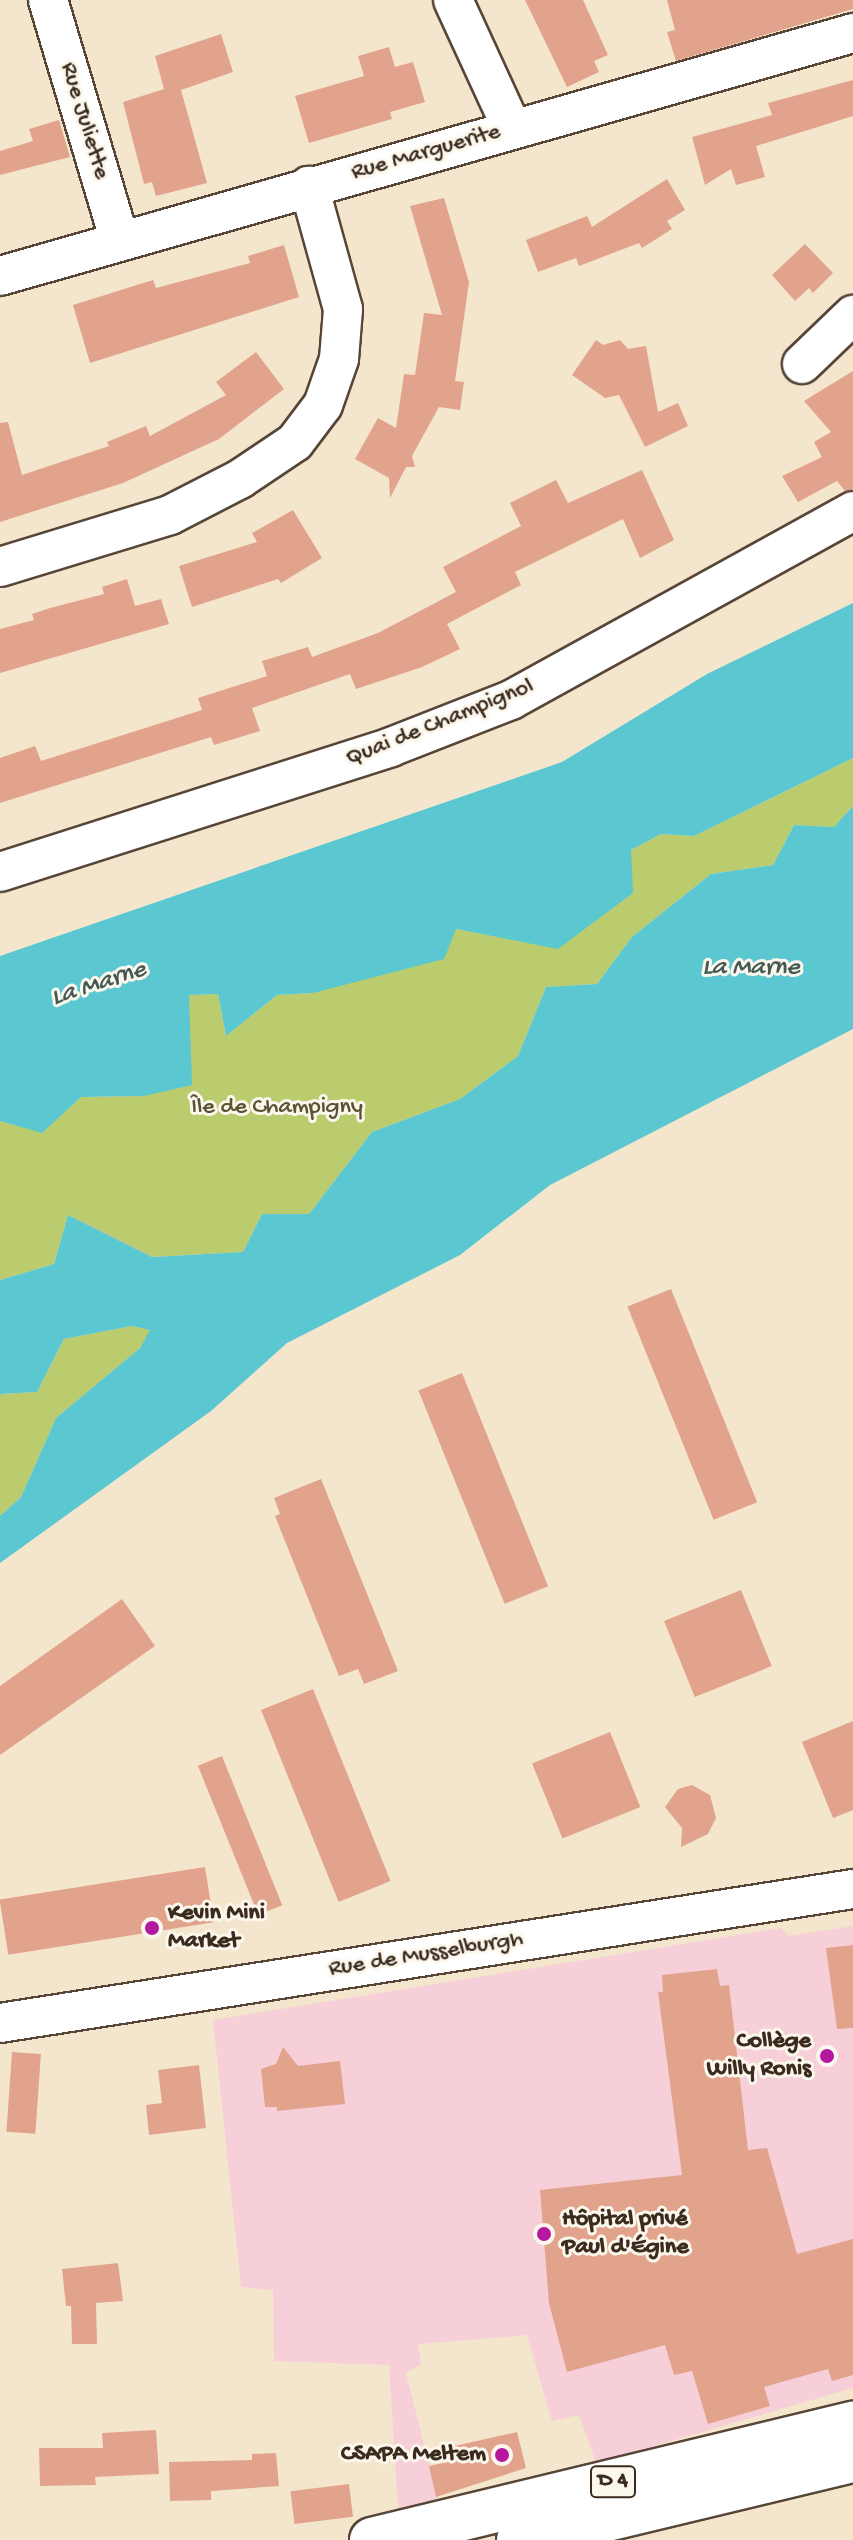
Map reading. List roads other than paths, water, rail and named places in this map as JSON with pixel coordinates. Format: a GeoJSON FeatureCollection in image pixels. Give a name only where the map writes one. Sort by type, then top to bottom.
{"type":"FeatureCollection","features":[{"type":"Feature","properties":{"kind":"main road","name":"D 4"},"geometry":{"type":"LineString","coordinates":[[372,2540],[853,2424]]}},
{"type":"Feature","properties":{"kind":"main road","name":"D 4"},"geometry":{"type":"LineString","coordinates":[[519,2540],[853,2460]]}},
{"type":"Feature","properties":{"kind":"street","name":"Rue Juliette"},"geometry":{"type":"LineString","coordinates":[[48,0],[120,241]]}},
{"type":"Feature","properties":{"kind":"street"},"geometry":{"type":"LineString","coordinates":[[453,0],[512,128]]}},
{"type":"Feature","properties":{"kind":"street","name":"Rue Marguerite"},"geometry":{"type":"LineString","coordinates":[[0,276],[853,33]]}},
{"type":"Feature","properties":{"kind":"street"},"geometry":{"type":"LineString","coordinates":[[0,567],[170,515],[240,479],[295,442],[323,405],[339,359],[343,309],[309,186]]}},
{"type":"Feature","properties":{"kind":"street"},"geometry":{"type":"LineString","coordinates":[[802,364],[853,315]]}},
{"type":"Feature","properties":{"kind":"street","name":"Quai de Champignol"},"geometry":{"type":"LineString","coordinates":[[0,872],[391,747],[511,700],[853,511]]}},
{"type":"Feature","properties":{"kind":"street","name":"Rue de Musselburgh"},"geometry":{"type":"LineString","coordinates":[[0,2023],[853,1889]]}},
{"type":"Feature","properties":{"kind":"water","name":"La Marne"},"geometry":{"type":"Polygon","coordinates":[[[853,603],[853,758],[694,836],[661,834],[631,850],[633,893],[558,949],[456,929],[444,959],[313,993],[277,995],[226,1036],[218,994],[189,995],[192,1085],[144,1096],[81,1097],[42,1133],[0,1121],[0,956],[562,762],[707,674],[853,603]]]}},
{"type":"Feature","properties":{"kind":"water","name":"La Marne"},"geometry":{"type":"Polygon","coordinates":[[[853,806],[853,1029],[550,1185],[460,1255],[287,1343],[211,1411],[0,1563],[0,1516],[21,1497],[56,1418],[140,1348],[150,1330],[132,1326],[64,1339],[37,1392],[0,1394],[0,1280],[54,1264],[68,1215],[152,1257],[243,1252],[262,1214],[309,1214],[372,1132],[460,1099],[518,1056],[546,987],[597,984],[632,937],[711,874],[773,865],[794,825],[834,827],[853,806]]]}},
{"type":"Feature","properties":{"kind":"place","name":"Kevin Mini Market"},"geometry":{"type":"Point","coordinates":[152,1928]}},
{"type":"Feature","properties":{"kind":"place","name":"Collège Willy Ronis"},"geometry":{"type":"Point","coordinates":[827,2056]}},
{"type":"Feature","properties":{"kind":"place","name":"Hôpital privé Paul d'Égine"},"geometry":{"type":"Point","coordinates":[544,2234]}},
{"type":"Feature","properties":{"kind":"place","name":"CSAPA Meltem"},"geometry":{"type":"Point","coordinates":[502,2455]}},
{"type":"Feature","properties":{"kind":"park label","name":"Île de Champigny"},"geometry":{"type":"Point","coordinates":[277,1108]}}]}
